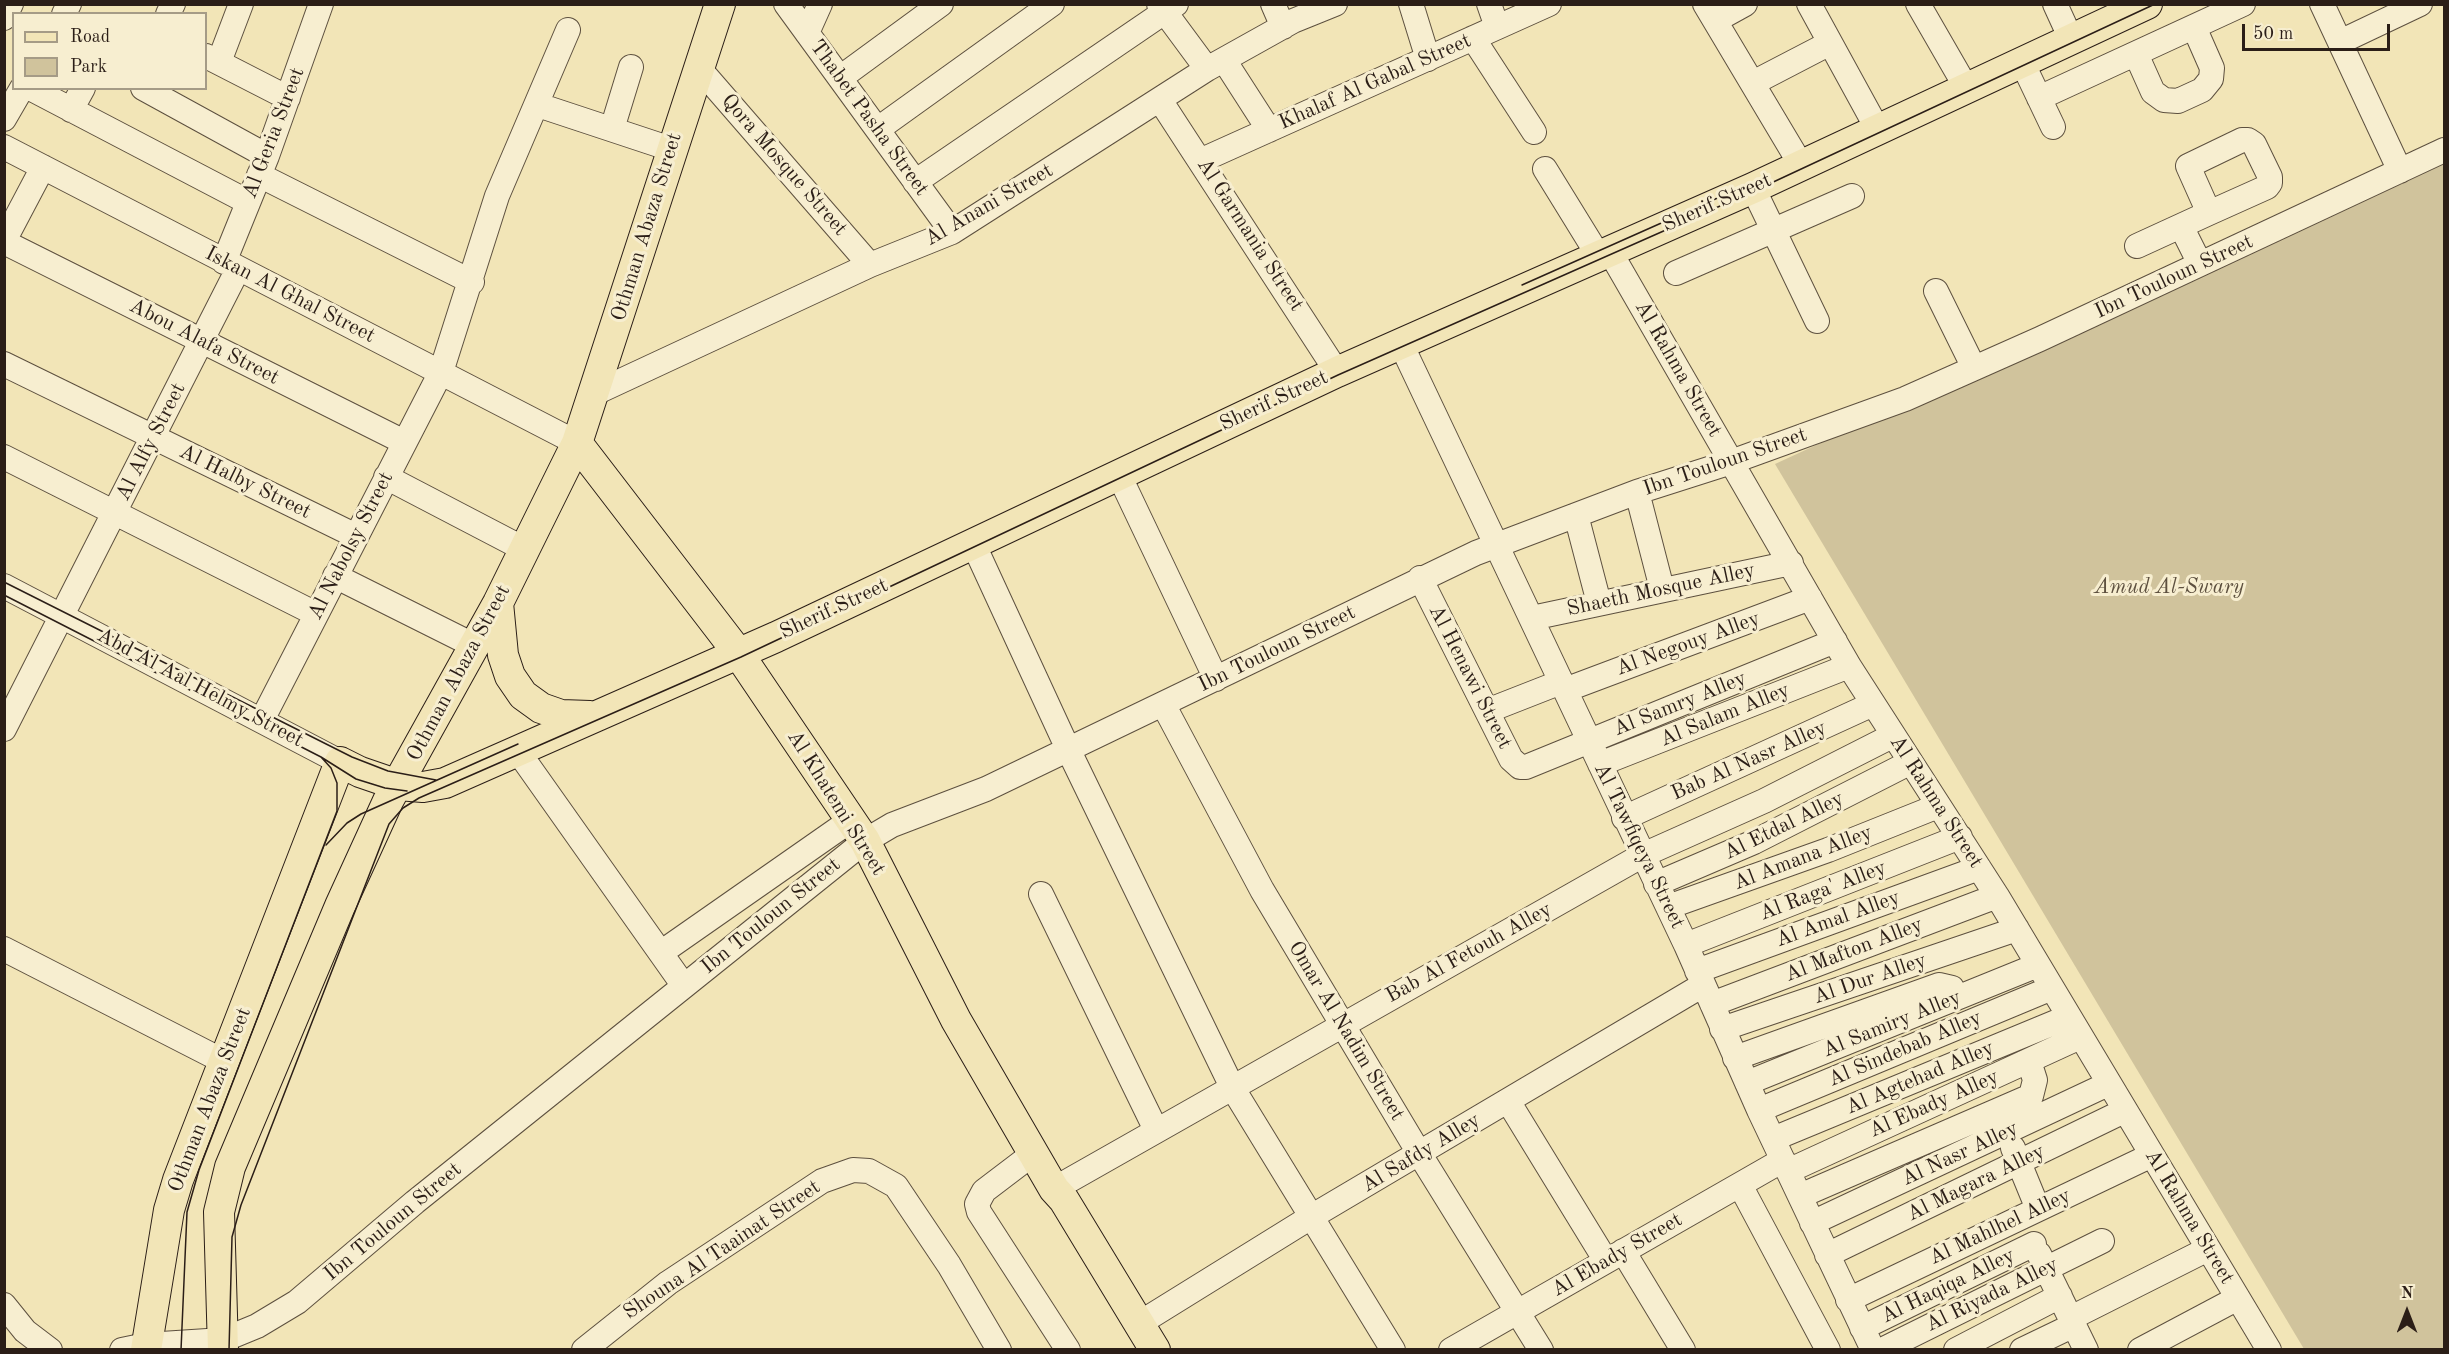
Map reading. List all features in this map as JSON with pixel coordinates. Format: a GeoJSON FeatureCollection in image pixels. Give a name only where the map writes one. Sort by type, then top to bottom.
{"type":"FeatureCollection","features":[{"type":"Feature","properties":{"kind":"main road","name":"Othman Abaza Street"},"geometry":{"type":"LineString","coordinates":[[223,1345],[219,1212],[226,1178],[340,906],[388,801],[498,603],[576,443],[595,393],[671,149],[720,4]]}},
{"type":"Feature","properties":{"kind":"main road","name":"Sherif Street"},"geometry":{"type":"LineString","coordinates":[[398,785],[423,787],[445,783],[738,654],[1336,372],[1753,188],[2147,4]]}},
{"type":"Feature","properties":{"kind":"main road","name":"Al Khatemi Street"},"geometry":{"type":"LineString","coordinates":[[576,443],[738,654],[858,831],[956,1020],[1054,1189],[1058,1210],[1135,1336],[1155,1350]]}},
{"type":"Feature","properties":{"kind":"main road"},"geometry":{"type":"LineString","coordinates":[[498,603],[503,655],[510,676],[523,695],[541,708],[561,715],[593,716]]}},
{"type":"Feature","properties":{"kind":"main road","name":"Othman Abaza Street"},"geometry":{"type":"LineString","coordinates":[[138,1348],[178,1180],[340,762]]}},
{"type":"Feature","properties":{"kind":"main road","name":"Abd Al Aal Helmy Street"},"geometry":{"type":"LineString","coordinates":[[340,762],[360,772],[398,785]]}},
{"type":"Feature","properties":{"kind":"street"},"geometry":{"type":"LineString","coordinates":[[4,18],[11,4]]}},
{"type":"Feature","properties":{"kind":"street"},"geometry":{"type":"LineString","coordinates":[[241,4],[212,59],[288,98]]}},
{"type":"Feature","properties":{"kind":"street","name":"Al Geria Street"},"geometry":{"type":"LineString","coordinates":[[231,265],[248,202],[321,4]]}},
{"type":"Feature","properties":{"kind":"street","name":"Thabet Pasha Street"},"geometry":{"type":"LineString","coordinates":[[786,4],[952,232]]}},
{"type":"Feature","properties":{"kind":"street"},"geometry":{"type":"LineString","coordinates":[[807,33],[820,4]]}},
{"type":"Feature","properties":{"kind":"street"},"geometry":{"type":"LineString","coordinates":[[878,129],[1052,4]]}},
{"type":"Feature","properties":{"kind":"street"},"geometry":{"type":"LineString","coordinates":[[1272,4],[1283,27]]}},
{"type":"Feature","properties":{"kind":"street","name":"Al Anani Street"},"geometry":{"type":"LineString","coordinates":[[595,393],[870,265],[952,232],[1215,64],[1283,27],[1306,9],[1335,4]]}},
{"type":"Feature","properties":{"kind":"street"},"geometry":{"type":"LineString","coordinates":[[1411,4],[1428,58]]}},
{"type":"Feature","properties":{"kind":"street"},"geometry":{"type":"LineString","coordinates":[[1488,4],[1497,27]]}},
{"type":"Feature","properties":{"kind":"street","name":"Khalaf Al Gabal Street"},"geometry":{"type":"LineString","coordinates":[[1202,160],[1549,4]]}},
{"type":"Feature","properties":{"kind":"street"},"geometry":{"type":"LineString","coordinates":[[1745,4],[1711,12],[1801,165]]}},
{"type":"Feature","properties":{"kind":"street"},"geometry":{"type":"LineString","coordinates":[[1809,4],[1878,130]]}},
{"type":"Feature","properties":{"kind":"street"},"geometry":{"type":"LineString","coordinates":[[2055,4],[2071,39]]}},
{"type":"Feature","properties":{"kind":"street"},"geometry":{"type":"LineString","coordinates":[[2039,98],[2243,4]]}},
{"type":"Feature","properties":{"kind":"street"},"geometry":{"type":"LineString","coordinates":[[2322,4],[2400,171]]}},
{"type":"Feature","properties":{"kind":"street"},"geometry":{"type":"LineString","coordinates":[[2340,42],[2420,4]]}},
{"type":"Feature","properties":{"kind":"street"},"geometry":{"type":"LineString","coordinates":[[1920,5],[1966,89]]}},
{"type":"Feature","properties":{"kind":"street"},"geometry":{"type":"LineString","coordinates":[[915,182],[1167,7],[1269,130]]}},
{"type":"Feature","properties":{"kind":"street"},"geometry":{"type":"LineString","coordinates":[[840,78],[928,8]]}},
{"type":"Feature","properties":{"kind":"street"},"geometry":{"type":"LineString","coordinates":[[2136,54],[2153,92],[2164,100],[2178,101],[2202,90],[2211,79],[2212,68],[2194,27]]}},
{"type":"Feature","properties":{"kind":"street","name":"Al Nabolsy Street"},"geometry":{"type":"LineString","coordinates":[[262,720],[441,372],[472,282],[497,196],[538,105],[567,30]]}},
{"type":"Feature","properties":{"kind":"street"},"geometry":{"type":"LineString","coordinates":[[1473,38],[1534,132]]}},
{"type":"Feature","properties":{"kind":"street"},"geometry":{"type":"LineString","coordinates":[[1753,83],[1830,43]]}},
{"type":"Feature","properties":{"kind":"street"},"geometry":{"type":"LineString","coordinates":[[2022,62],[2052,127]]}},
{"type":"Feature","properties":{"kind":"street"},"geometry":{"type":"LineString","coordinates":[[612,129],[631,67]]}},
{"type":"Feature","properties":{"kind":"street","name":"Qora Mosque Street"},"geometry":{"type":"LineString","coordinates":[[698,67],[805,193],[843,232],[870,265]]}},
{"type":"Feature","properties":{"kind":"street"},"geometry":{"type":"LineString","coordinates":[[4,120],[21,90]]}},
{"type":"Feature","properties":{"kind":"street"},"geometry":{"type":"LineString","coordinates":[[34,90],[248,202]]}},
{"type":"Feature","properties":{"kind":"street"},"geometry":{"type":"LineString","coordinates":[[70,110],[81,90]]}},
{"type":"Feature","properties":{"kind":"street"},"geometry":{"type":"LineString","coordinates":[[146,90],[263,165],[472,282]]}},
{"type":"Feature","properties":{"kind":"street","name":"Al Garmania Street"},"geometry":{"type":"LineString","coordinates":[[1160,100],[1202,160],[1336,372]]}},
{"type":"Feature","properties":{"kind":"street"},"geometry":{"type":"LineString","coordinates":[[538,105],[671,149]]}},
{"type":"Feature","properties":{"kind":"street","name":"Iskan Al Ghal Street"},"geometry":{"type":"LineString","coordinates":[[4,147],[576,443]]}},
{"type":"Feature","properties":{"kind":"street","name":"Ibn Touloun Street"},"geometry":{"type":"LineString","coordinates":[[138,1348],[223,1345],[297,1302],[415,1202],[684,986],[858,831],[892,825],[986,789],[1420,578],[1497,544],[1637,492],[1731,462],[1905,399],[2445,150]]}},
{"type":"Feature","properties":{"kind":"street"},"geometry":{"type":"LineString","coordinates":[[4,241],[43,167]]}},
{"type":"Feature","properties":{"kind":"street","name":"Al Rahma Street"},"geometry":{"type":"LineString","coordinates":[[1545,169],[1604,253],[1791,563],[1849,666],[1997,896],[2268,1349]]}},
{"type":"Feature","properties":{"kind":"street"},"geometry":{"type":"LineString","coordinates":[[1753,188],[1817,321]]}},
{"type":"Feature","properties":{"kind":"street"},"geometry":{"type":"LineString","coordinates":[[1676,273],[1852,196]]}},
{"type":"Feature","properties":{"kind":"street"},"geometry":{"type":"LineString","coordinates":[[2137,246],[2209,213]]}},
{"type":"Feature","properties":{"kind":"street"},"geometry":{"type":"LineString","coordinates":[[2181,226],[2200,264]]}},
{"type":"Feature","properties":{"kind":"street","name":"Abou Alafa Street"},"geometry":{"type":"LineString","coordinates":[[4,241],[404,442]]}},
{"type":"Feature","properties":{"kind":"street","name":"Al Alfy Street"},"geometry":{"type":"LineString","coordinates":[[4,729],[202,340],[231,265]]}},
{"type":"Feature","properties":{"kind":"street"},"geometry":{"type":"LineString","coordinates":[[1936,291],[1974,368]]}},
{"type":"Feature","properties":{"kind":"street","name":"Al Tawfiqeya Street"},"geometry":{"type":"LineString","coordinates":[[1401,344],[1686,945],[1759,1110],[1873,1350]]}},
{"type":"Feature","properties":{"kind":"street","name":"Al Halby Street"},"geometry":{"type":"LineString","coordinates":[[4,364],[356,536]]}},
{"type":"Feature","properties":{"kind":"street"},"geometry":{"type":"LineString","coordinates":[[4,457],[316,614]]}},
{"type":"Feature","properties":{"kind":"street"},"geometry":{"type":"LineString","coordinates":[[1119,475],[1216,679]]}},
{"type":"Feature","properties":{"kind":"street"},"geometry":{"type":"LineString","coordinates":[[386,477],[524,549]]}},
{"type":"Feature","properties":{"kind":"street"},"geometry":{"type":"LineString","coordinates":[[1637,492],[1662,589]]}},
{"type":"Feature","properties":{"kind":"street"},"geometry":{"type":"LineString","coordinates":[[1576,515],[1599,603]]}},
{"type":"Feature","properties":{"kind":"street"},"geometry":{"type":"LineString","coordinates":[[973,543],[1068,749],[1232,1087],[1393,1350]]}},
{"type":"Feature","properties":{"kind":"street","name":"Shaeth Mosque Alley"},"geometry":{"type":"LineString","coordinates":[[1532,618],[1791,563]]}},
{"type":"Feature","properties":{"kind":"street"},"geometry":{"type":"LineString","coordinates":[[335,576],[475,646]]}},
{"type":"Feature","properties":{"kind":"street","name":"Al Henawi Street"},"geometry":{"type":"LineString","coordinates":[[1420,578],[1511,759],[1515,765],[1526,767]]}},
{"type":"Feature","properties":{"kind":"street","name":"Abd Al Aal Helmy Street"},"geometry":{"type":"LineString","coordinates":[[4,586],[340,762]]}},
{"type":"Feature","properties":{"kind":"street","name":"Al Negouy Alley"},"geometry":{"type":"LineString","coordinates":[[1487,711],[1810,598]]}},
{"type":"Feature","properties":{"kind":"street","name":"Al Samry Alley"},"geometry":{"type":"LineString","coordinates":[[1526,767],[1835,640]]}},
{"type":"Feature","properties":{"kind":"street","name":"Al Salam Alley"},"geometry":{"type":"LineString","coordinates":[[1600,765],[1849,666]]}},
{"type":"Feature","properties":{"kind":"street","name":"Omar Al Nadim Street"},"geometry":{"type":"LineString","coordinates":[[1163,704],[1262,890],[1419,1153],[1541,1350]]}},
{"type":"Feature","properties":{"kind":"street","name":"Bab Al Nasr Alley"},"geometry":{"type":"LineString","coordinates":[[1624,818],[1873,705]]}},
{"type":"Feature","properties":{"kind":"street","name":"Bab Al Fetouh Alley"},"geometry":{"type":"LineString","coordinates":[[1054,1189],[1643,855],[1764,801],[1892,736]]}},
{"type":"Feature","properties":{"kind":"street"},"geometry":{"type":"LineString","coordinates":[[517,750],[684,986]]}},
{"type":"Feature","properties":{"kind":"street","name":"Al Etdal Alley"},"geometry":{"type":"LineString","coordinates":[[1656,884],[1754,842],[1909,762]]}},
{"type":"Feature","properties":{"kind":"street","name":"Al Amana Alley"},"geometry":{"type":"LineString","coordinates":[[1668,908],[1828,850],[1938,806]]}},
{"type":"Feature","properties":{"kind":"street"},"geometry":{"type":"LineString","coordinates":[[662,952],[858,831]]}},
{"type":"Feature","properties":{"kind":"street","name":"Al Raga' Alley"},"geometry":{"type":"LineString","coordinates":[[1686,945],[1960,837]]}},
{"type":"Feature","properties":{"kind":"street","name":"Al Amal Alley"},"geometry":{"type":"LineString","coordinates":[[1704,986],[1979,868]]}},
{"type":"Feature","properties":{"kind":"street"},"geometry":{"type":"LineString","coordinates":[[1041,894],[1156,1130]]}},
{"type":"Feature","properties":{"kind":"street","name":"Al Mafton Alley"},"geometry":{"type":"LineString","coordinates":[[1704,986],[1997,896]]}},
{"type":"Feature","properties":{"kind":"street","name":"Al Dur Alley"},"geometry":{"type":"LineString","coordinates":[[1722,1029],[2017,929]]}},
{"type":"Feature","properties":{"kind":"street"},"geometry":{"type":"LineString","coordinates":[[4,949],[223,1061]]}},
{"type":"Feature","properties":{"kind":"street","name":"Al Samiry Alley"},"geometry":{"type":"LineString","coordinates":[[1747,1083],[2038,965]]}},
{"type":"Feature","properties":{"kind":"street","name":"Al Safdy Alley"},"geometry":{"type":"LineString","coordinates":[[1135,1336],[1311,1217],[1704,986]]}},
{"type":"Feature","properties":{"kind":"street"},"geometry":{"type":"LineString","coordinates":[[1735,1058],[1939,986],[1952,988],[1957,997]]}},
{"type":"Feature","properties":{"kind":"street","name":"Al Sindebab Alley"},"geometry":{"type":"LineString","coordinates":[[1759,1110],[2052,988]]}},
{"type":"Feature","properties":{"kind":"street","name":"Al Ebady Alley"},"geometry":{"type":"LineString","coordinates":[[1781,1157],[2029,1061],[2074,1027]]}},
{"type":"Feature","properties":{"kind":"street","name":"Al Agtehad Alley"},"geometry":{"type":"LineString","coordinates":[[1781,1157],[2074,1027]]}},
{"type":"Feature","properties":{"kind":"street"},"geometry":{"type":"LineString","coordinates":[[1800,1196],[2002,1121],[2031,1096],[2035,1080],[2029,1061]]}},
{"type":"Feature","properties":{"kind":"street","name":"Al Nasr Alley"},"geometry":{"type":"LineString","coordinates":[[1812,1223],[2002,1121],[2108,1083]]}},
{"type":"Feature","properties":{"kind":"street"},"geometry":{"type":"LineString","coordinates":[[1508,1101],[1614,1256],[1683,1350]]}},
{"type":"Feature","properties":{"kind":"street","name":"Al Magara Alley"},"geometry":{"type":"LineString","coordinates":[[1827,1255],[2124,1111]]}},
{"type":"Feature","properties":{"kind":"street"},"geometry":{"type":"LineString","coordinates":[[2002,1121],[2019,1162],[2034,1244],[2086,1350]]}},
{"type":"Feature","properties":{"kind":"street"},"geometry":{"type":"LineString","coordinates":[[1034,1153],[984,1191],[977,1204],[978,1212],[1068,1350]]}},
{"type":"Feature","properties":{"kind":"street","name":"Al Mahlhel Alley"},"geometry":{"type":"LineString","coordinates":[[1848,1300],[2152,1155]]}},
{"type":"Feature","properties":{"kind":"street","name":"Al Ebady Street"},"geometry":{"type":"LineString","coordinates":[[1451,1350],[1740,1185],[1781,1157]]}},
{"type":"Feature","properties":{"kind":"street","name":"Shouna Al Taainat Street"},"geometry":{"type":"LineString","coordinates":[[584,1350],[668,1283],[822,1181],[839,1173],[869,1171],[896,1186],[949,1265],[999,1350]]}},
{"type":"Feature","properties":{"kind":"street"},"geometry":{"type":"LineString","coordinates":[[1740,1185],[1828,1350]]}},
{"type":"Feature","properties":{"kind":"street","name":"Al Riyada Alley"},"geometry":{"type":"LineString","coordinates":[[1882,1350],[2102,1241]]}},
{"type":"Feature","properties":{"kind":"street","name":"Al Haqiqa Alley"},"geometry":{"type":"LineString","coordinates":[[1862,1328],[2034,1244]]}},
{"type":"Feature","properties":{"kind":"street"},"geometry":{"type":"LineString","coordinates":[[2022,1350],[2208,1250]]}},
{"type":"Feature","properties":{"kind":"street"},"geometry":{"type":"LineString","coordinates":[[1956,1350],[2060,1296]]}},
{"type":"Feature","properties":{"kind":"street"},"geometry":{"type":"LineString","coordinates":[[2140,1350],[2238,1298]]}},
{"type":"Feature","properties":{"kind":"street"},"geometry":{"type":"LineString","coordinates":[[4,1305],[25,1331],[40,1345],[50,1350]]}},
{"type":"Feature","properties":{"kind":"green space","name":"Amud Al-Swary"},"geometry":{"type":"Polygon","coordinates":[[[2444,156],[2444,1349],[2304,1349],[1775,464],[2444,156]]]}},
{"type":"Feature","properties":{"kind":"tram line"},"geometry":{"type":"LineString","coordinates":[[229,1350],[232,1237],[241,1205],[389,824],[403,808],[419,798],[741,657],[1338,375],[1754,191],[2155,4]]}},
{"type":"Feature","properties":{"kind":"tram line"},"geometry":{"type":"LineString","coordinates":[[1522,285],[1722,196]]}},
{"type":"Feature","properties":{"kind":"tram line"},"geometry":{"type":"LineString","coordinates":[[4,582],[352,757],[388,771],[436,780]]}},
{"type":"Feature","properties":{"kind":"tram line"},"geometry":{"type":"LineString","coordinates":[[4,595],[321,757],[356,779],[385,788],[407,791]]}},
{"type":"Feature","properties":{"kind":"tram line"},"geometry":{"type":"LineString","coordinates":[[326,845],[347,823],[361,814],[518,744]]}},
{"type":"Feature","properties":{"kind":"tram line"},"geometry":{"type":"LineString","coordinates":[[181,1350],[187,1212],[199,1170],[337,811],[337,783],[331,768],[321,757]]}}]}
